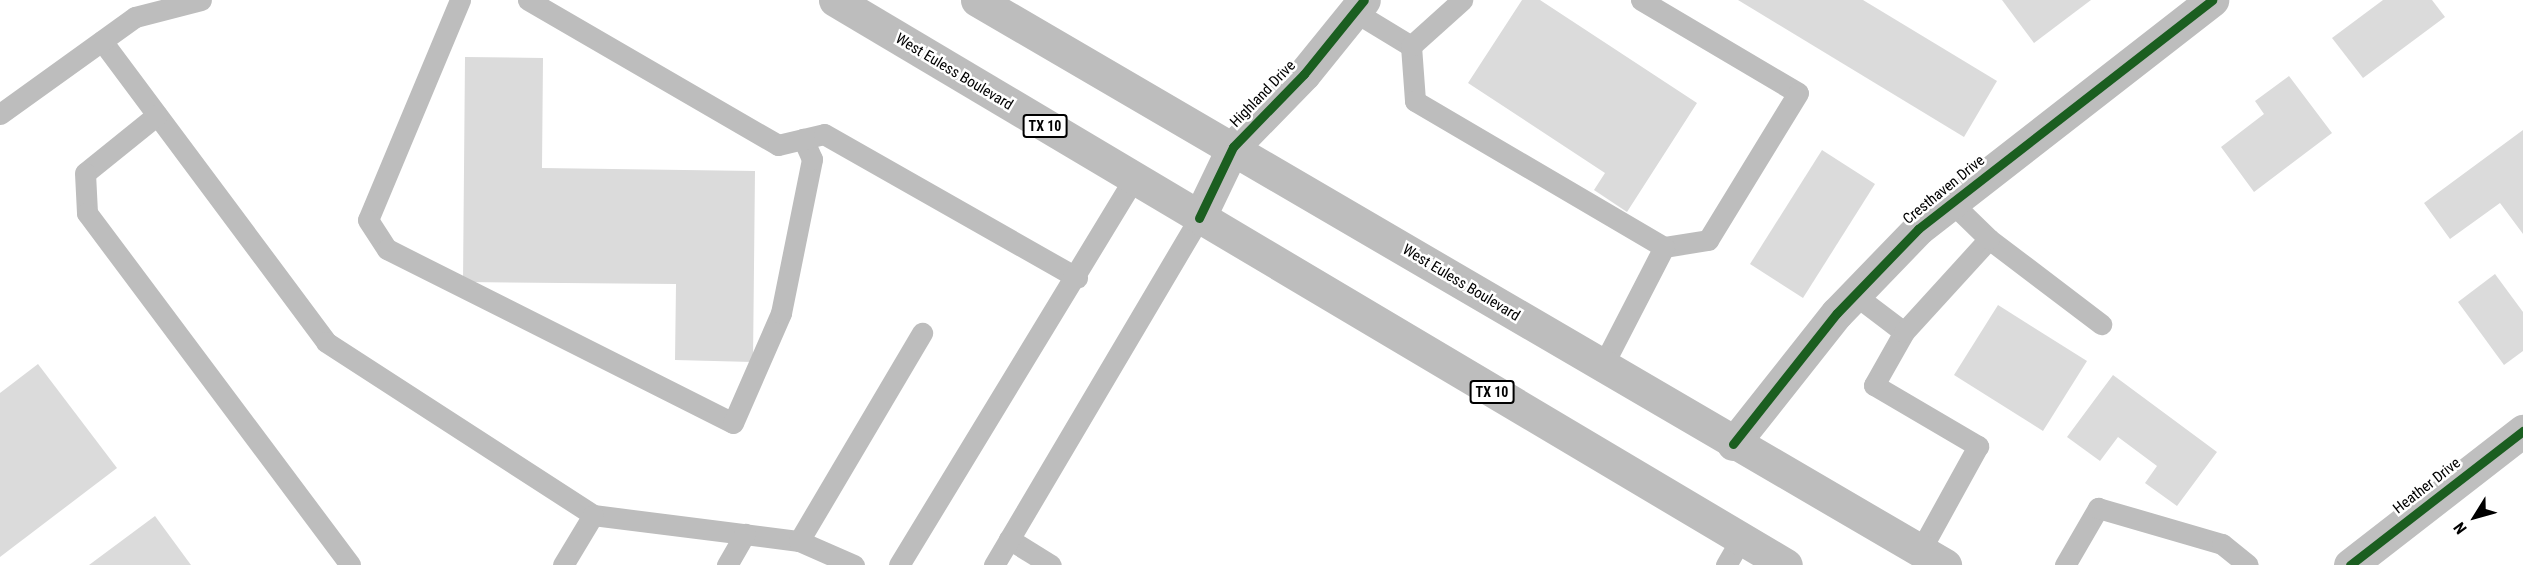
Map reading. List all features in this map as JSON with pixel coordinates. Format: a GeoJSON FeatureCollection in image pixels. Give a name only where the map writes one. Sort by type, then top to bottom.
{"type":"FeatureCollection","features":[{"type":"Feature","properties":{"kind":"main road","name":"West Euless Boulevard"},"geometry":{"type":"LineString","coordinates":[[835,0],[1198,218],[1733,552],[1786,565]]}},
{"type":"Feature","properties":{"kind":"main road","name":"West Euless Boulevard"},"geometry":{"type":"LineString","coordinates":[[977,0],[1233,147],[1733,444],[1933,558]]}},
{"type":"Feature","properties":{"kind":"main road","name":"Cresthaven Drive"},"geometry":{"type":"LineString","coordinates":[[1733,444],[1855,295],[1918,229],[2212,0]]}},
{"type":"Feature","properties":{"kind":"main road","name":"Highland Drive"},"geometry":{"type":"LineString","coordinates":[[1198,218],[1233,147],[1305,74],[1360,6]]}},
{"type":"Feature","properties":{"kind":"street","name":"Heather Drive"},"geometry":{"type":"LineString","coordinates":[[2350,565],[2523,431]]}},
{"type":"Feature","properties":{"kind":"lane"},"geometry":{"type":"LineString","coordinates":[[0,114],[135,17],[201,0]]}},
{"type":"Feature","properties":{"kind":"lane"},"geometry":{"type":"LineString","coordinates":[[460,0],[368,220],[387,249],[733,423],[782,313],[812,159],[803,139]]}},
{"type":"Feature","properties":{"kind":"lane"},"geometry":{"type":"LineString","coordinates":[[528,0],[778,145],[825,135],[1077,278]]}},
{"type":"Feature","properties":{"kind":"lane"},"geometry":{"type":"LineString","coordinates":[[1411,46],[1462,0]]}},
{"type":"Feature","properties":{"kind":"lane"},"geometry":{"type":"LineString","coordinates":[[1360,6],[1411,46],[1415,101],[1664,247],[1708,240],[1798,93],[1641,0]]}},
{"type":"Feature","properties":{"kind":"lane"},"geometry":{"type":"LineString","coordinates":[[102,41],[326,342],[593,515],[799,541],[854,565]]}},
{"type":"Feature","properties":{"kind":"lane"},"geometry":{"type":"LineString","coordinates":[[157,115],[85,173],[87,213],[350,565]]}},
{"type":"Feature","properties":{"kind":"lane"},"geometry":{"type":"LineString","coordinates":[[899,565],[1077,278],[1134,180]]}},
{"type":"Feature","properties":{"kind":"lane"},"geometry":{"type":"LineString","coordinates":[[1952,203],[1989,239],[2101,324]]}},
{"type":"Feature","properties":{"kind":"lane"},"geometry":{"type":"LineString","coordinates":[[994,565],[1198,218]]}},
{"type":"Feature","properties":{"kind":"lane"},"geometry":{"type":"LineString","coordinates":[[1933,558],[1978,446],[1874,385],[1904,332],[1989,239]]}},
{"type":"Feature","properties":{"kind":"lane"},"geometry":{"type":"LineString","coordinates":[[1602,367],[1664,247]]}},
{"type":"Feature","properties":{"kind":"lane"},"geometry":{"type":"LineString","coordinates":[[1855,295],[1904,332]]}},
{"type":"Feature","properties":{"kind":"lane"},"geometry":{"type":"LineString","coordinates":[[799,541],[922,333]]}},
{"type":"Feature","properties":{"kind":"lane"},"geometry":{"type":"LineString","coordinates":[[2065,565],[2098,508],[2222,544],[2248,565]]}},
{"type":"Feature","properties":{"kind":"lane"},"geometry":{"type":"LineString","coordinates":[[564,565],[593,515]]}},
{"type":"Feature","properties":{"kind":"lane"},"geometry":{"type":"LineString","coordinates":[[727,565],[745,534]]}},
{"type":"Feature","properties":{"kind":"lane"},"geometry":{"type":"LineString","coordinates":[[1009,539],[1052,565]]}},
{"type":"Feature","properties":{"kind":"building"},"geometry":{"type":"Polygon","coordinates":[[[1522,0],[1540,0],[1697,103],[1627,212],[1594,190],[1605,173],[1468,83],[1522,0]]]}},
{"type":"Feature","properties":{"kind":"building"},"geometry":{"type":"Polygon","coordinates":[[[1738,0],[1863,0],[1997,81],[1964,137],[1738,0]]]}},
{"type":"Feature","properties":{"kind":"building"},"geometry":{"type":"Polygon","coordinates":[[[2002,0],[2091,0],[2034,43],[2002,0]]]}},
{"type":"Feature","properties":{"kind":"building"},"geometry":{"type":"Polygon","coordinates":[[[2383,0],[2432,0],[2445,17],[2363,78],[2332,38],[2383,0]]]}},
{"type":"Feature","properties":{"kind":"building"},"geometry":{"type":"Polygon","coordinates":[[[465,57],[543,58],[542,168],[755,171],[753,362],[675,360],[676,284],[463,282],[465,57]]]}},
{"type":"Feature","properties":{"kind":"building"},"geometry":{"type":"Polygon","coordinates":[[[2289,76],[2332,133],[2254,192],[2221,147],[2264,114],[2255,101],[2289,76]]]}},
{"type":"Feature","properties":{"kind":"building"},"geometry":{"type":"Polygon","coordinates":[[[2523,130],[2523,234],[2500,203],[2450,239],[2424,203],[2523,130]]]}},
{"type":"Feature","properties":{"kind":"building"},"geometry":{"type":"Polygon","coordinates":[[[1822,150],[1875,184],[1803,298],[1750,264],[1822,150]]]}},
{"type":"Feature","properties":{"kind":"building"},"geometry":{"type":"Polygon","coordinates":[[[2495,274],[2523,312],[2523,351],[2504,365],[2458,302],[2495,274]]]}},
{"type":"Feature","properties":{"kind":"building"},"geometry":{"type":"Polygon","coordinates":[[[1998,305],[2087,361],[2043,431],[1954,375],[1998,305]]]}},
{"type":"Feature","properties":{"kind":"building"},"geometry":{"type":"Polygon","coordinates":[[[38,364],[117,468],[0,557],[0,393],[38,364]]]}},
{"type":"Feature","properties":{"kind":"building"},"geometry":{"type":"Polygon","coordinates":[[[2113,375],[2217,452],[2177,506],[2145,483],[2157,466],[2118,437],[2100,461],[2067,437],[2113,375]]]}},
{"type":"Feature","properties":{"kind":"building"},"geometry":{"type":"Polygon","coordinates":[[[155,516],[191,565],[89,565],[155,516]]]}},
{"type":"Feature","properties":{"kind":"cycle path"},"geometry":{"type":"LineString","coordinates":[[1199,218],[1233,147],[1304,74],[1364,0]]}},
{"type":"Feature","properties":{"kind":"cycle path"},"geometry":{"type":"LineString","coordinates":[[1733,444],[1837,313],[1918,229],[2212,0]]}},
{"type":"Feature","properties":{"kind":"cycle path"},"geometry":{"type":"LineString","coordinates":[[2350,565],[2523,431]]}}]}
